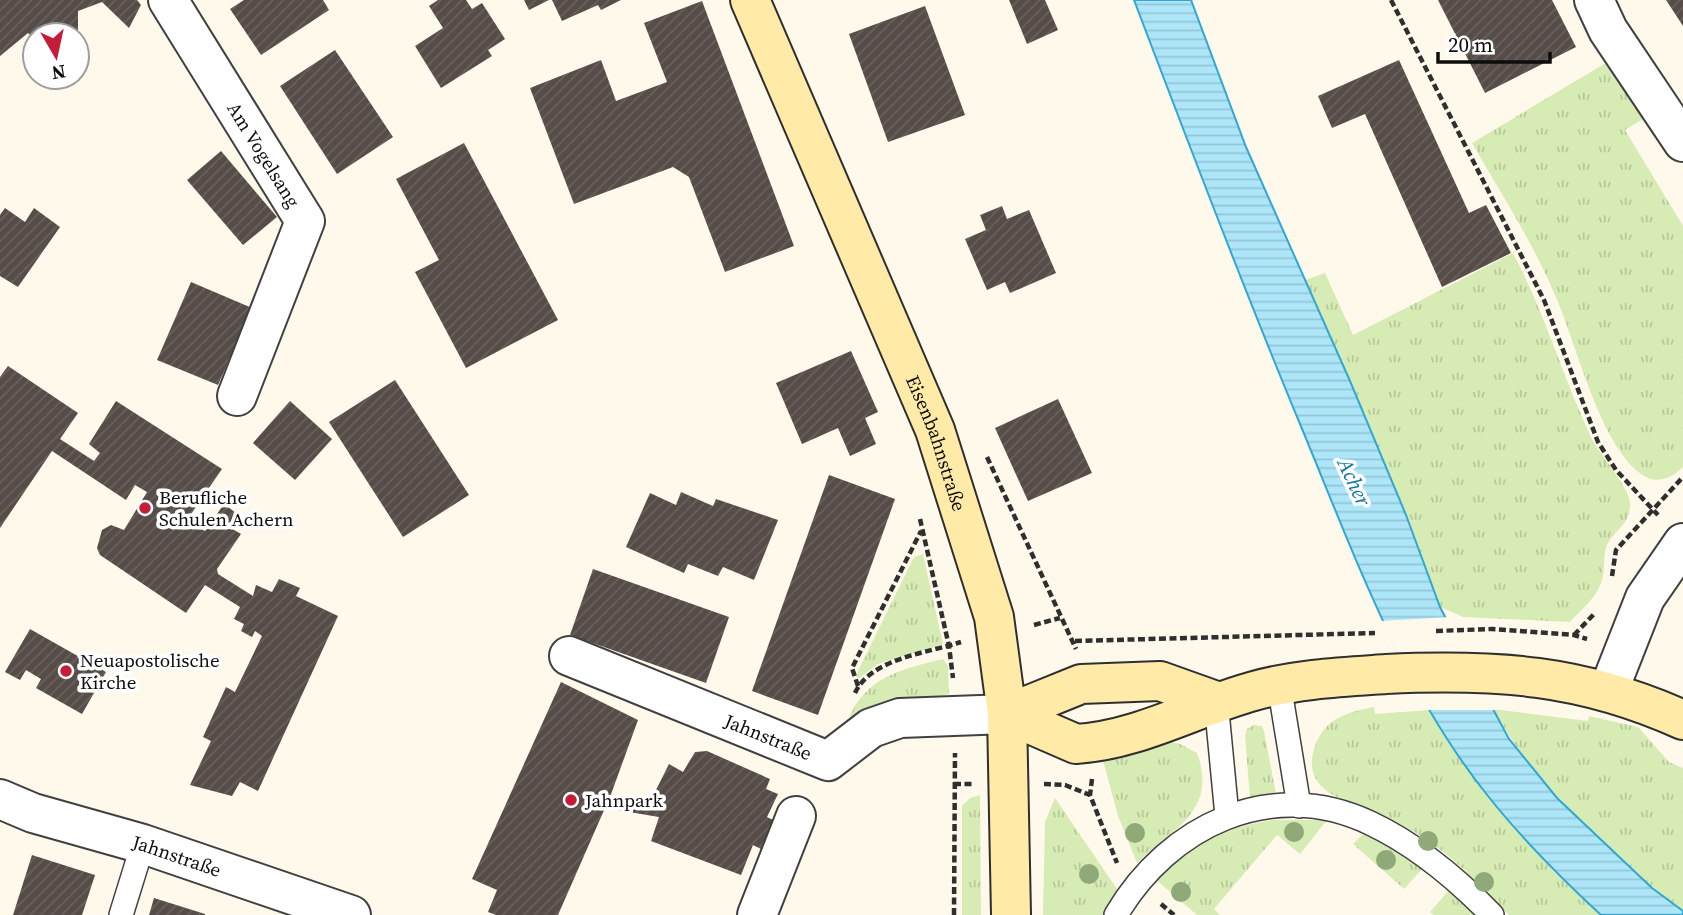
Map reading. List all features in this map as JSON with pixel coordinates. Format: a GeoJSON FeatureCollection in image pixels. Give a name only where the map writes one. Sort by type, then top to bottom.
{"type":"FeatureCollection","features":[{"type":"Feature","properties":{"kind":"street","name":"Am Vogelsang"},"geometry":{"type":"LineString","coordinates":[[168,0],[305,221],[237,396]]}},
{"type":"Feature","properties":{"kind":"street","name":"Eisenbahnstraße"},"geometry":{"type":"LineString","coordinates":[[750,0],[935,430],[993,617],[1007,714],[1011,915]]}},
{"type":"Feature","properties":{"kind":"street"},"geometry":{"type":"LineString","coordinates":[[1594,0],[1608,30],[1683,142]]}},
{"type":"Feature","properties":{"kind":"street"},"geometry":{"type":"LineString","coordinates":[[1608,692],[1671,530]]}},
{"type":"Feature","properties":{"kind":"street","name":"Jahnstraße"},"geometry":{"type":"LineString","coordinates":[[569,656],[828,761],[871,728],[900,718],[1007,714]]}},
{"type":"Feature","properties":{"kind":"street"},"geometry":{"type":"LineString","coordinates":[[1007,714],[1076,744],[1089,743],[1159,726],[1216,701],[1279,684],[1371,675],[1473,670],[1556,680],[1608,692],[1648,704],[1683,720]]}},
{"type":"Feature","properties":{"kind":"street"},"geometry":{"type":"LineString","coordinates":[[1007,714],[1081,684],[1160,681],[1216,701]]}},
{"type":"Feature","properties":{"kind":"street","name":"Jahnstraße"},"geometry":{"type":"LineString","coordinates":[[0,799],[33,813],[143,844],[351,915]]}},
{"type":"Feature","properties":{"kind":"street"},"geometry":{"type":"LineString","coordinates":[[757,915],[796,816]]}},
{"type":"Feature","properties":{"kind":"lane"},"geometry":{"type":"LineString","coordinates":[[1279,684],[1298,806]]}},
{"type":"Feature","properties":{"kind":"lane"},"geometry":{"type":"LineString","coordinates":[[1216,701],[1227,816]]}},
{"type":"Feature","properties":{"kind":"lane"},"geometry":{"type":"LineString","coordinates":[[1116,915],[1136,883],[1164,853],[1202,827],[1227,816],[1298,806],[1329,809],[1350,815],[1397,837],[1459,881],[1492,915]]}},
{"type":"Feature","properties":{"kind":"lane"},"geometry":{"type":"LineString","coordinates":[[121,915],[143,844]]}},
{"type":"Feature","properties":{"kind":"path"},"geometry":{"type":"LineString","coordinates":[[1391,0],[1544,300],[1598,442],[1616,470],[1671,530]]}},
{"type":"Feature","properties":{"kind":"path"},"geometry":{"type":"LineString","coordinates":[[935,430],[985,454],[1060,618]]}},
{"type":"Feature","properties":{"kind":"path"},"geometry":{"type":"LineString","coordinates":[[858,686],[852,668],[922,530]]}},
{"type":"Feature","properties":{"kind":"path"},"geometry":{"type":"LineString","coordinates":[[1075,641],[1357,634]]}},
{"type":"Feature","properties":{"kind":"path"},"geometry":{"type":"LineString","coordinates":[[954,784],[954,915]]}},
{"type":"Feature","properties":{"kind":"green space"},"geometry":{"type":"Polygon","coordinates":[[[1614,58],[1648,116],[1625,130],[1683,226],[1683,467],[1673,475],[1658,480],[1641,474],[1626,460],[1613,440],[1590,390],[1545,274],[1472,143],[1614,58]]]}},
{"type":"Feature","properties":{"kind":"green space"},"geometry":{"type":"Polygon","coordinates":[[[1513,253],[1535,299],[1592,439],[1620,480],[1630,503],[1626,520],[1606,547],[1603,575],[1598,589],[1570,622],[1463,617],[1440,607],[1406,515],[1305,280],[1325,273],[1353,335],[1513,253]]]}},
{"type":"Feature","properties":{"kind":"green space"},"geometry":{"type":"Polygon","coordinates":[[[923,554],[943,644],[878,664],[858,679],[856,675],[914,557],[923,554]]]}},
{"type":"Feature","properties":{"kind":"green space"},"geometry":{"type":"Polygon","coordinates":[[[943,659],[948,666],[949,694],[891,707],[854,725],[848,721],[864,694],[886,677],[943,659]]]}},
{"type":"Feature","properties":{"kind":"green space"},"geometry":{"type":"Polygon","coordinates":[[[1374,707],[1375,714],[1430,710],[1487,795],[1556,874],[1601,915],[1509,915],[1464,870],[1428,841],[1384,816],[1344,801],[1321,786],[1314,776],[1312,763],[1319,736],[1338,718],[1374,707]]]}},
{"type":"Feature","properties":{"kind":"green space"},"geometry":{"type":"Polygon","coordinates":[[[1493,709],[1588,721],[1589,716],[1638,727],[1669,762],[1683,768],[1683,911],[1629,868],[1577,820],[1531,767],[1493,709]]]}},
{"type":"Feature","properties":{"kind":"green space"},"geometry":{"type":"Polygon","coordinates":[[[1254,725],[1262,726],[1264,731],[1276,794],[1250,798],[1245,736],[1247,729],[1254,725]]]}},
{"type":"Feature","properties":{"kind":"green space"},"geometry":{"type":"Polygon","coordinates":[[[1167,741],[1197,753],[1202,773],[1202,790],[1188,817],[1137,863],[1118,816],[1103,760],[1167,741]]]}},
{"type":"Feature","properties":{"kind":"green space"},"geometry":{"type":"Polygon","coordinates":[[[980,795],[981,915],[962,915],[962,806],[970,798],[980,795]]]}},
{"type":"Feature","properties":{"kind":"green space"},"geometry":{"type":"Polygon","coordinates":[[[1055,798],[1117,889],[1103,915],[1043,915],[1045,822],[1055,798]]]}},
{"type":"Feature","properties":{"kind":"green space"},"geometry":{"type":"Polygon","coordinates":[[[1274,820],[1327,820],[1300,854],[1277,835],[1214,909],[1220,915],[1197,915],[1154,878],[1181,856],[1209,839],[1239,827],[1274,820]]]}},
{"type":"Feature","properties":{"kind":"green space"},"geometry":{"type":"Polygon","coordinates":[[[1364,833],[1423,868],[1404,889],[1353,844],[1364,833]]]}},
{"type":"Feature","properties":{"kind":"green space"},"geometry":{"type":"Polygon","coordinates":[[[1450,889],[1476,915],[1434,915],[1430,912],[1450,889]]]}},
{"type":"Feature","properties":{"kind":"water","name":"Acher"},"geometry":{"type":"Polygon","coordinates":[[[1134,0],[1191,0],[1246,147],[1350,381],[1406,515],[1440,607],[1509,739],[1557,798],[1652,888],[1683,911],[1683,915],[1601,915],[1542,858],[1501,812],[1457,754],[1429,710],[1381,617],[1340,521],[1236,266],[1134,0]]]}},
{"type":"Feature","properties":{"kind":"pier"},"geometry":{"type":"Polygon","coordinates":[[[1450,617],[1497,710],[1426,710],[1381,621],[1450,617]]]}},
{"type":"Feature","properties":{"kind":"building"},"geometry":{"type":"Polygon","coordinates":[[[0,0],[137,0],[141,5],[129,28],[102,2],[78,11],[78,21],[21,21],[21,39],[0,56],[0,0]]]}},
{"type":"Feature","properties":{"kind":"building"},"geometry":{"type":"Polygon","coordinates":[[[244,0],[323,0],[329,10],[261,55],[230,9],[244,0]]]}},
{"type":"Feature","properties":{"kind":"building"},"geometry":{"type":"Polygon","coordinates":[[[438,0],[466,0],[472,9],[482,3],[505,39],[488,50],[492,56],[441,88],[415,46],[443,28],[429,6],[438,0]]]}},
{"type":"Feature","properties":{"kind":"building"},"geometry":{"type":"Polygon","coordinates":[[[524,0],[549,0],[529,10],[524,0]]]}},
{"type":"Feature","properties":{"kind":"building"},"geometry":{"type":"Polygon","coordinates":[[[552,0],[621,0],[601,10],[598,5],[562,21],[552,0]]]}},
{"type":"Feature","properties":{"kind":"building"},"geometry":{"type":"Polygon","coordinates":[[[1009,0],[1045,0],[1058,30],[1027,44],[1009,0]]]}},
{"type":"Feature","properties":{"kind":"building"},"geometry":{"type":"Polygon","coordinates":[[[1438,0],[1552,0],[1576,47],[1485,93],[1438,0]]]}},
{"type":"Feature","properties":{"kind":"building"},"geometry":{"type":"Polygon","coordinates":[[[1666,0],[1683,0],[1683,26],[1666,0]]]}},
{"type":"Feature","properties":{"kind":"building"},"geometry":{"type":"Polygon","coordinates":[[[702,1],[794,246],[725,272],[689,177],[673,167],[574,204],[530,88],[601,60],[616,101],[667,82],[644,23],[702,1]]]}},
{"type":"Feature","properties":{"kind":"building"},"geometry":{"type":"Polygon","coordinates":[[[925,6],[965,115],[888,142],[849,34],[925,6]]]}},
{"type":"Feature","properties":{"kind":"building"},"geometry":{"type":"Polygon","coordinates":[[[335,50],[393,137],[337,174],[280,86],[335,50]]]}},
{"type":"Feature","properties":{"kind":"building"},"geometry":{"type":"Polygon","coordinates":[[[1399,60],[1469,213],[1486,205],[1511,253],[1442,287],[1365,114],[1332,128],[1318,96],[1399,60]]]}},
{"type":"Feature","properties":{"kind":"building"},"geometry":{"type":"Polygon","coordinates":[[[464,143],[558,320],[466,368],[415,272],[439,260],[396,179],[464,143]]]}},
{"type":"Feature","properties":{"kind":"building"},"geometry":{"type":"Polygon","coordinates":[[[221,151],[277,217],[243,245],[187,180],[221,151]]]}},
{"type":"Feature","properties":{"kind":"building"},"geometry":{"type":"Polygon","coordinates":[[[1002,206],[1007,219],[1029,210],[1056,273],[1010,293],[1005,282],[987,290],[965,239],[986,230],[980,215],[1002,206]]]}},
{"type":"Feature","properties":{"kind":"building"},"geometry":{"type":"Polygon","coordinates":[[[5,208],[25,222],[34,208],[60,227],[18,287],[0,276],[0,215],[5,208]]]}},
{"type":"Feature","properties":{"kind":"building"},"geometry":{"type":"Polygon","coordinates":[[[191,282],[252,308],[218,385],[157,360],[191,282]]]}},
{"type":"Feature","properties":{"kind":"building"},"geometry":{"type":"Polygon","coordinates":[[[851,351],[878,412],[865,418],[876,444],[850,456],[838,428],[802,444],[776,383],[851,351]]]}},
{"type":"Feature","properties":{"kind":"building"},"geometry":{"type":"Polygon","coordinates":[[[8,366],[78,413],[60,439],[94,461],[100,453],[89,444],[116,401],[222,469],[187,520],[205,531],[224,504],[240,516],[231,528],[241,534],[217,569],[218,574],[253,596],[256,585],[272,592],[279,579],[300,588],[296,596],[338,616],[258,791],[240,782],[232,796],[190,785],[211,741],[203,737],[226,687],[235,692],[262,636],[255,631],[252,637],[241,631],[244,624],[234,619],[240,607],[205,585],[186,613],[100,555],[97,548],[102,530],[111,525],[124,530],[147,492],[135,485],[126,500],[52,451],[0,528],[0,377],[8,366]]]}},
{"type":"Feature","properties":{"kind":"building"},"geometry":{"type":"Polygon","coordinates":[[[395,380],[469,495],[403,537],[329,422],[395,380]]]}},
{"type":"Feature","properties":{"kind":"building"},"geometry":{"type":"Polygon","coordinates":[[[1058,399],[1092,473],[1028,501],[995,428],[1058,399]]]}},
{"type":"Feature","properties":{"kind":"building"},"geometry":{"type":"Polygon","coordinates":[[[290,401],[332,439],[295,480],[253,443],[290,401]]]}},
{"type":"Feature","properties":{"kind":"building"},"geometry":{"type":"Polygon","coordinates":[[[829,475],[895,499],[818,715],[752,691],[829,475]]]}},
{"type":"Feature","properties":{"kind":"building"},"geometry":{"type":"Polygon","coordinates":[[[681,492],[713,506],[716,499],[778,520],[754,580],[723,567],[718,576],[688,564],[684,573],[626,547],[650,493],[676,505],[681,492]]]}},
{"type":"Feature","properties":{"kind":"building"},"geometry":{"type":"Polygon","coordinates":[[[593,569],[729,617],[706,683],[570,635],[593,569]]]}},
{"type":"Feature","properties":{"kind":"building","name":"Neuapostolische Kirche"},"geometry":{"type":"Polygon","coordinates":[[[30,629],[106,672],[82,714],[36,688],[41,679],[26,670],[20,680],[5,672],[30,629]]]}},
{"type":"Feature","properties":{"kind":"building","name":"Jahnpark"},"geometry":{"type":"Polygon","coordinates":[[[561,682],[638,720],[610,797],[657,803],[655,792],[669,764],[683,772],[695,752],[707,751],[770,779],[766,789],[778,794],[767,817],[773,820],[761,849],[753,845],[741,875],[651,841],[659,817],[605,808],[558,915],[496,915],[488,912],[497,890],[472,879],[561,682]]]}},
{"type":"Feature","properties":{"kind":"building"},"geometry":{"type":"Polygon","coordinates":[[[32,855],[95,875],[82,915],[13,915],[32,855]]]}},
{"type":"Feature","properties":{"kind":"building"},"geometry":{"type":"Polygon","coordinates":[[[154,898],[205,914],[205,915],[149,915],[154,898]]]}},
{"type":"Feature","properties":{"kind":"place","name":"Berufliche Schulen Achern"},"geometry":{"type":"Point","coordinates":[145,508]}},
{"type":"Feature","properties":{"kind":"place","name":"Neuapostolische Kirche"},"geometry":{"type":"Point","coordinates":[66,671]}},
{"type":"Feature","properties":{"kind":"place","name":"Jahnpark"},"geometry":{"type":"Point","coordinates":[571,800]}}]}
